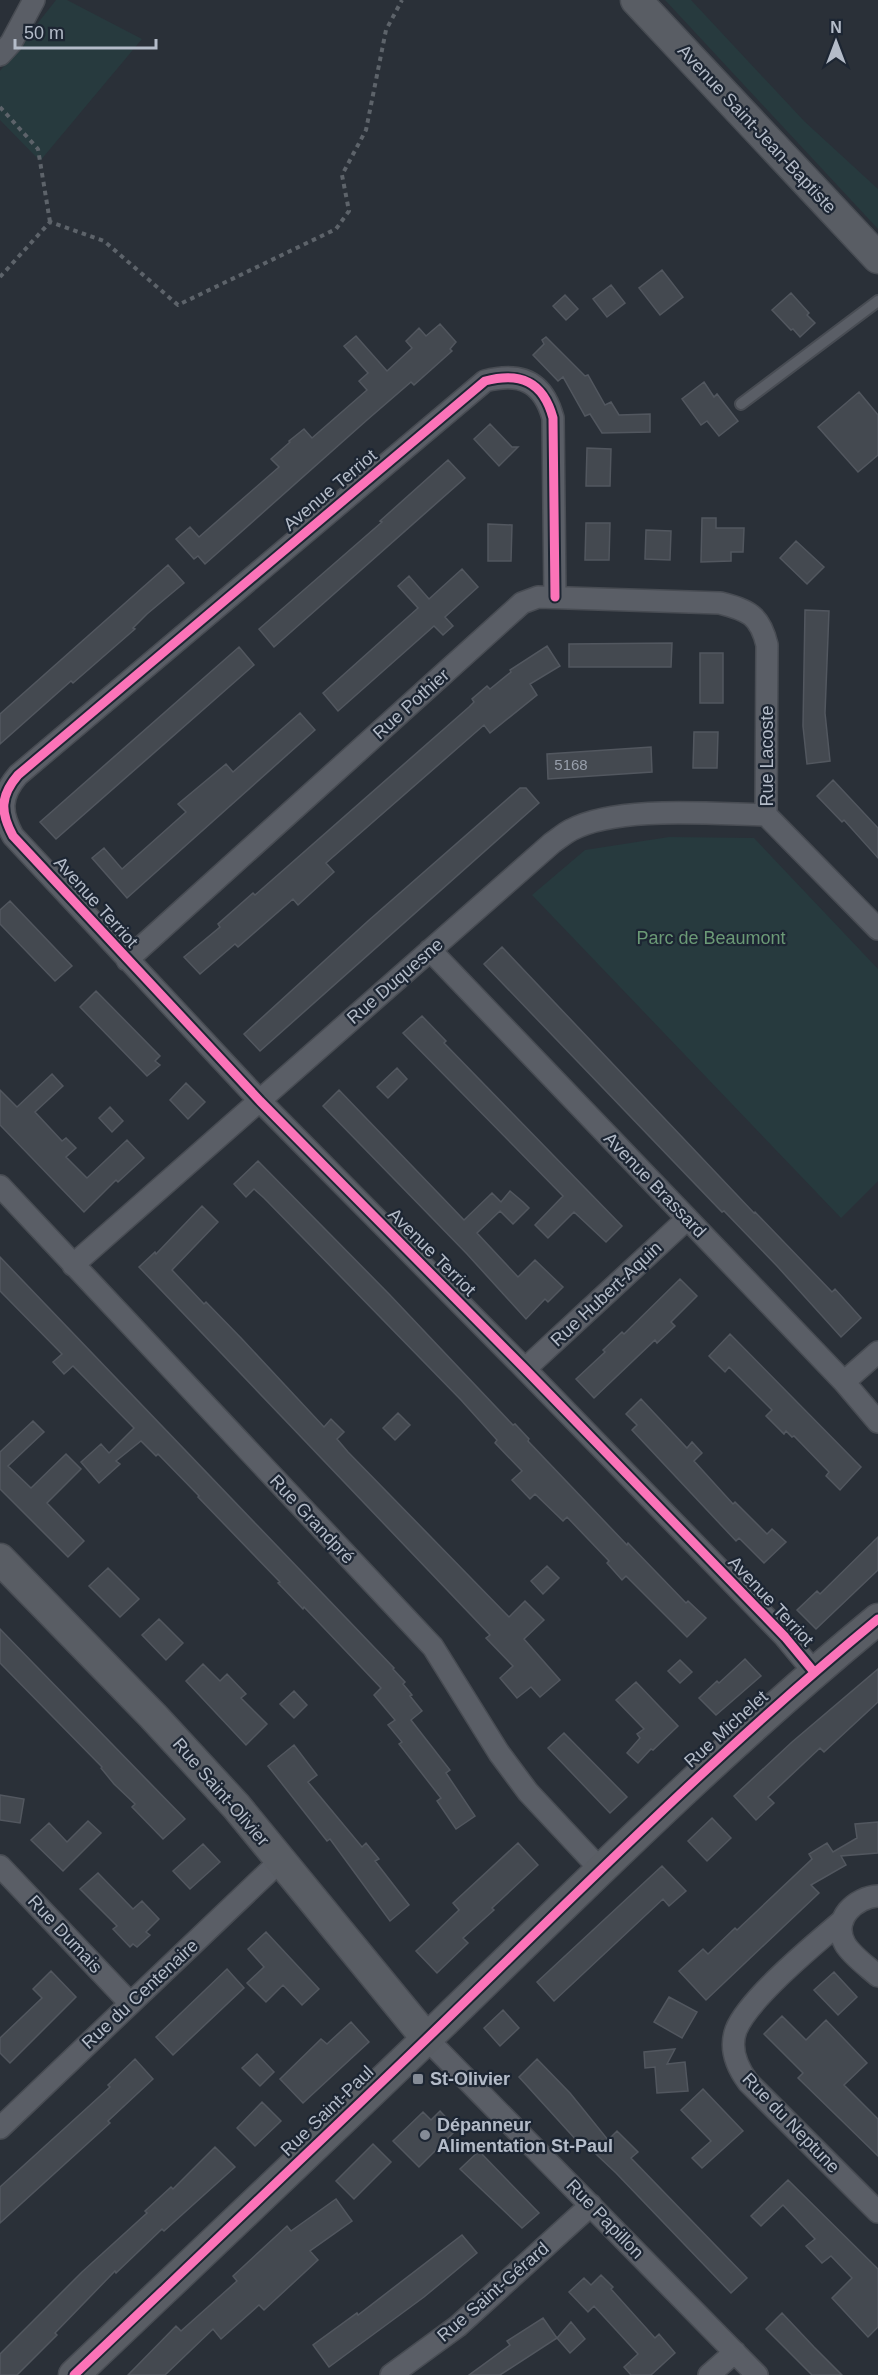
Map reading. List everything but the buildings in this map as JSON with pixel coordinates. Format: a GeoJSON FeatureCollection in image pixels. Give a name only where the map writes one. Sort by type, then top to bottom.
{"type":"FeatureCollection","features":[{"type":"Feature","properties":{"kind":"street"},"geometry":{"type":"LineString","coordinates":[[0,55],[11,43],[34,0]]}},
{"type":"Feature","properties":{"kind":"street","name":"Avenue Saint-Jean-Baptiste"},"geometry":{"type":"LineString","coordinates":[[636,0],[878,258]]}},
{"type":"Feature","properties":{"kind":"street","name":"Avenue Terriot"},"geometry":{"type":"LineString","coordinates":[[555,597],[553,418],[549,402],[542,391],[531,382],[514,377],[500,377],[485,381],[18,774],[6,788],[5,820],[14,836],[260,1101],[525,1369],[785,1637],[814,1671]]}},
{"type":"Feature","properties":{"kind":"street","name":"Rue Pothier"},"geometry":{"type":"LineString","coordinates":[[127,960],[522,603],[538,597],[555,597],[720,603],[738,607],[752,614]]}},
{"type":"Feature","properties":{"kind":"street","name":"Rue Lacoste"},"geometry":{"type":"LineString","coordinates":[[752,614],[763,628],[767,645],[766,815],[878,929]]}},
{"type":"Feature","properties":{"kind":"street","name":"Rue Duquesne"},"geometry":{"type":"LineString","coordinates":[[74,1265],[552,843],[573,829],[601,820],[640,813],[766,815]]}},
{"type":"Feature","properties":{"kind":"street","name":"Avenue Brassard"},"geometry":{"type":"LineString","coordinates":[[430,950],[844,1382],[878,1422]]}},
{"type":"Feature","properties":{"kind":"street","name":"Rue Grandpré"},"geometry":{"type":"LineString","coordinates":[[0,1186],[433,1647],[499,1753],[528,1792],[600,1870]]}},
{"type":"Feature","properties":{"kind":"street","name":"Rue Hubert-Aquin"},"geometry":{"type":"LineString","coordinates":[[525,1369],[687,1219]]}},
{"type":"Feature","properties":{"kind":"street"},"geometry":{"type":"LineString","coordinates":[[844,1382],[878,1352]]}},
{"type":"Feature","properties":{"kind":"street","name":"Rue Saint-Olivier"},"geometry":{"type":"LineString","coordinates":[[0,1559],[153,1716],[236,1806],[427,2039]]}},
{"type":"Feature","properties":{"kind":"street","name":"Rue Michelet"},"geometry":{"type":"LineString","coordinates":[[600,1870],[718,1757],[814,1671],[878,1619]]}},
{"type":"Feature","properties":{"kind":"street","name":"Rue du Centenaire"},"geometry":{"type":"LineString","coordinates":[[0,2128],[281,1860]]}},
{"type":"Feature","properties":{"kind":"street","name":"Rue Dumais"},"geometry":{"type":"LineString","coordinates":[[0,1866],[130,2003]]}},
{"type":"Feature","properties":{"kind":"street","name":"Rue Saint-Paul"},"geometry":{"type":"LineString","coordinates":[[74,2375],[427,2039],[600,1870]]}},
{"type":"Feature","properties":{"kind":"street","name":"Rue du Neptune"},"geometry":{"type":"LineString","coordinates":[[878,1896],[862,1898],[852,1905],[843,1920],[800,1958],[744,2016],[736,2029],[734,2049],[741,2073],[748,2082],[878,2212]]}},
{"type":"Feature","properties":{"kind":"street"},"geometry":{"type":"LineString","coordinates":[[843,1920],[842,1936],[845,1944],[878,1976]]}},
{"type":"Feature","properties":{"kind":"street","name":"Rue Papillon"},"geometry":{"type":"LineString","coordinates":[[427,2039],[757,2375]]}},
{"type":"Feature","properties":{"kind":"street","name":"Rue Saint-Gérard"},"geometry":{"type":"LineString","coordinates":[[391,2375],[458,2326],[591,2205]]}},
{"type":"Feature","properties":{"kind":"street"},"geometry":{"type":"LineString","coordinates":[[709,2375],[735,2352]]}},
{"type":"Feature","properties":{"kind":"lane"},"geometry":{"type":"LineString","coordinates":[[741,404],[878,301]]}},
{"type":"Feature","properties":{"kind":"path"},"geometry":{"type":"LineString","coordinates":[[50,222],[104,241],[178,306],[336,229],[349,211],[342,175],[366,130],[386,30],[402,0]]}},
{"type":"Feature","properties":{"kind":"path"},"geometry":{"type":"LineString","coordinates":[[0,107],[38,149],[50,222]]}},
{"type":"Feature","properties":{"kind":"path"},"geometry":{"type":"LineString","coordinates":[[0,277],[50,222]]}},
{"type":"Feature","properties":{"kind":"green space"},"geometry":{"type":"Polygon","coordinates":[[[56,0],[67,0],[142,39],[40,161],[0,120],[0,71],[56,0]]]}},
{"type":"Feature","properties":{"kind":"green space"},"geometry":{"type":"Polygon","coordinates":[[[665,0],[691,0],[804,121],[878,189],[878,229],[665,0]]]}},
{"type":"Feature","properties":{"kind":"green space","name":"Parc de Beaumont"},"geometry":{"type":"Polygon","coordinates":[[[669,837],[754,838],[878,969],[878,1181],[841,1218],[532,895],[585,850],[669,837]]]}},
{"type":"Feature","properties":{"kind":"cycle path"},"geometry":{"type":"LineString","coordinates":[[555,597],[553,418],[549,405],[543,395],[528,382],[509,378],[485,381],[18,775],[5,797],[4,812],[13,836],[260,1101],[525,1369],[785,1637],[814,1672]]}},
{"type":"Feature","properties":{"kind":"cycle path"},"geometry":{"type":"LineString","coordinates":[[74,2375],[656,1817],[765,1716],[878,1619]]}},
{"type":"Feature","properties":{"kind":"place","name":"St-Olivier"},"geometry":{"type":"Point","coordinates":[418,2079]}},
{"type":"Feature","properties":{"kind":"place","name":"Dépanneur Alimentation St-Paul"},"geometry":{"type":"Point","coordinates":[425,2135]}}]}
